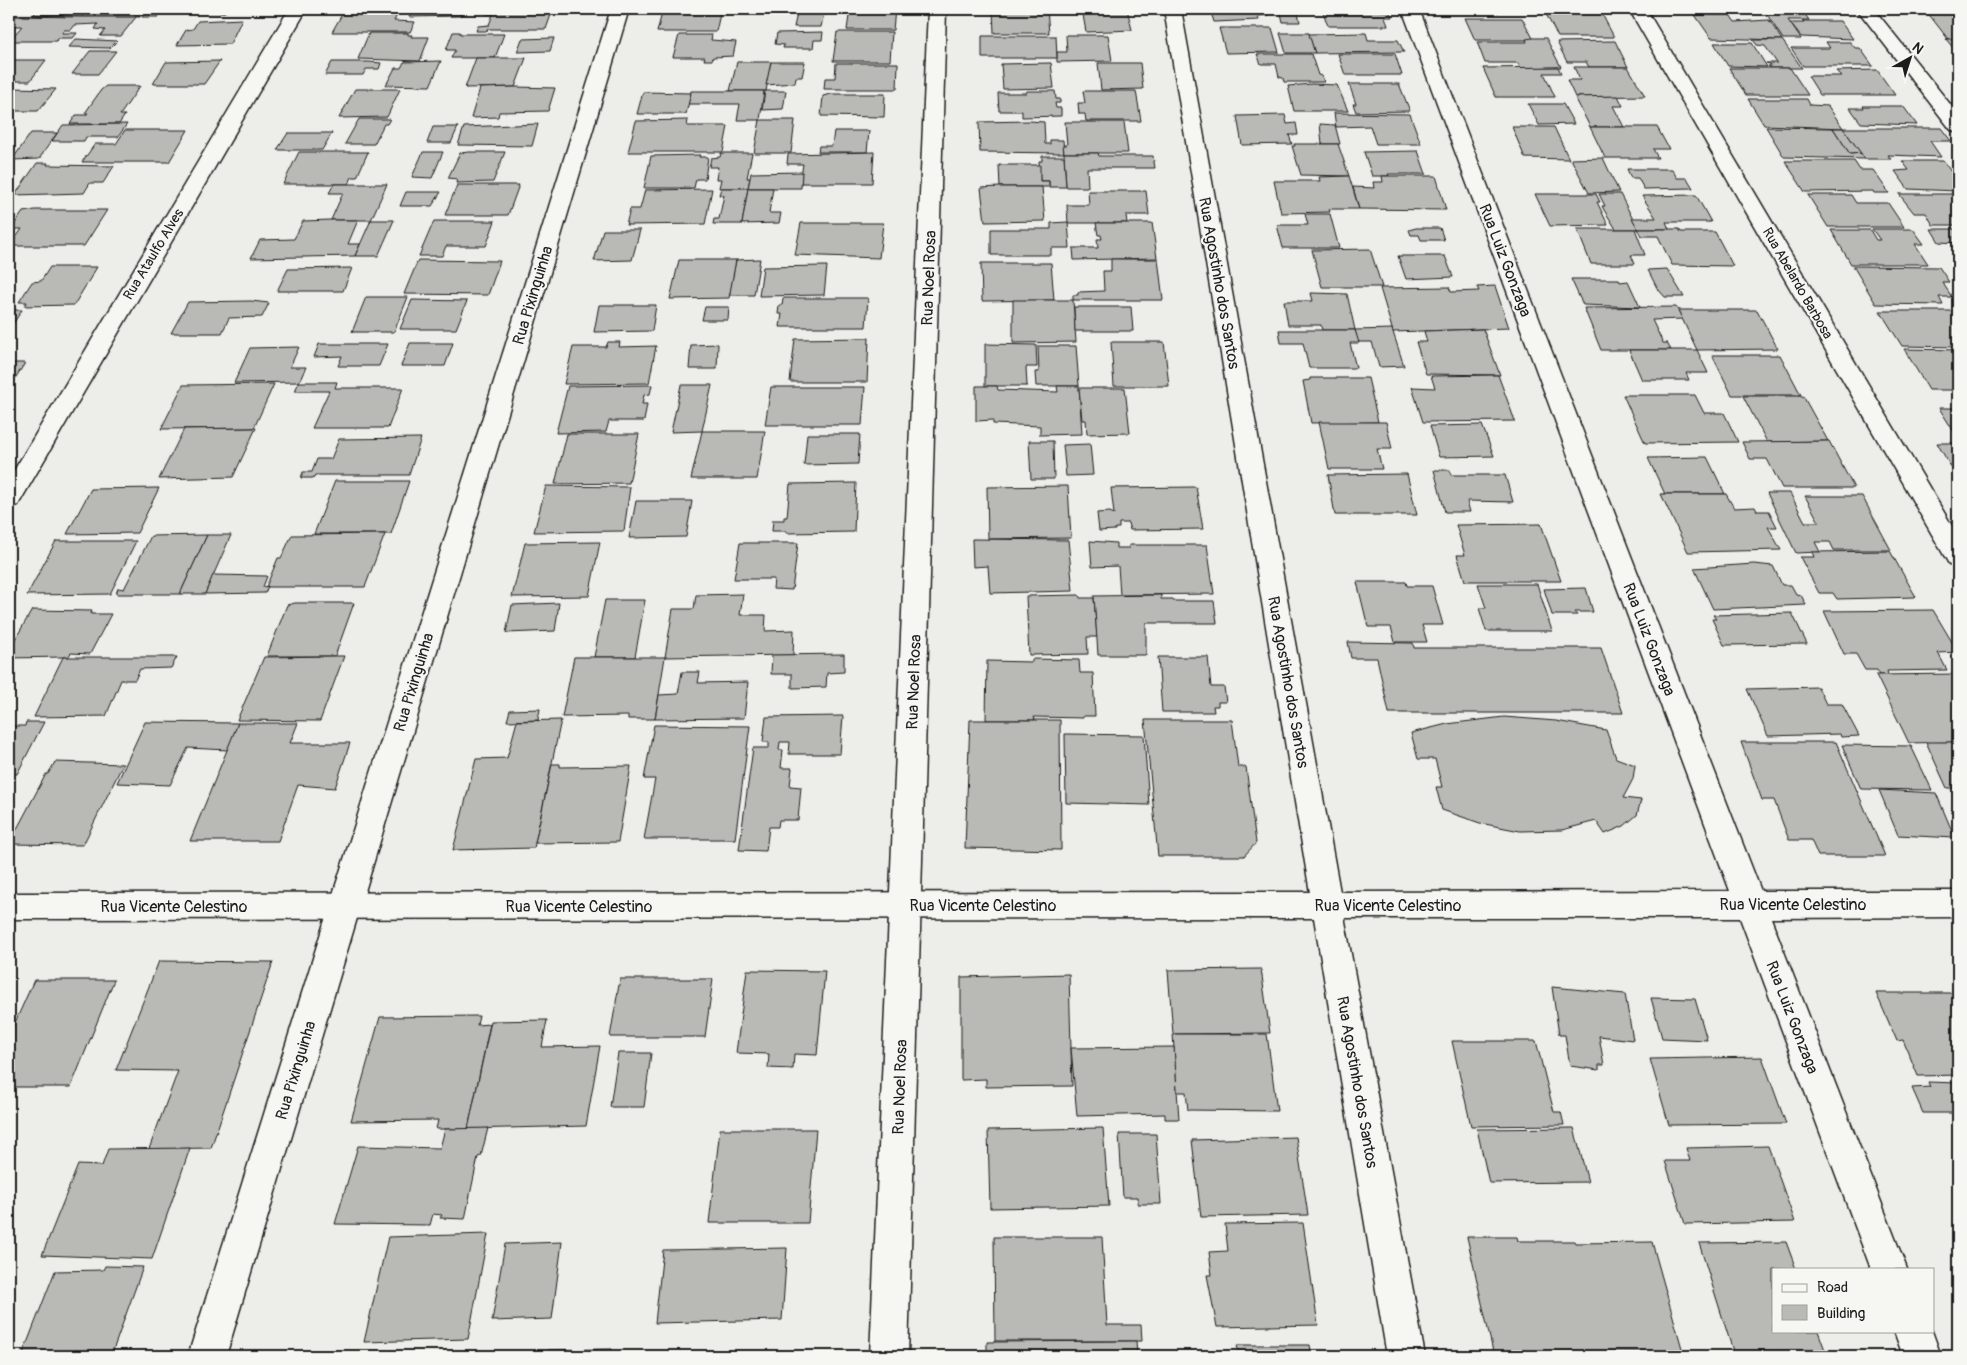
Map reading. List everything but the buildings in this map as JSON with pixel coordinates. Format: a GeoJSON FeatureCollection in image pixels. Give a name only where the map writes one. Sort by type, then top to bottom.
{"type":"FeatureCollection","features":[{"type":"Feature","properties":{"kind":"street","name":"Rua Ataulfo Alves"},"geometry":{"type":"LineString","coordinates":[[9,498],[298,9]]}},
{"type":"Feature","properties":{"kind":"street","name":"Rua Pixinguinha"},"geometry":{"type":"LineString","coordinates":[[207,1356],[620,9]]}},
{"type":"Feature","properties":{"kind":"street","name":"Rua Noel Rosa"},"geometry":{"type":"LineString","coordinates":[[890,1356],[937,9]]}},
{"type":"Feature","properties":{"kind":"street","name":"Rua Agostinho dos Santos"},"geometry":{"type":"LineString","coordinates":[[1172,9],[1406,1356]]}},
{"type":"Feature","properties":{"kind":"street","name":"Rua Luiz Gonzaga"},"geometry":{"type":"LineString","coordinates":[[1411,9],[1889,1268]]}},
{"type":"Feature","properties":{"kind":"street","name":"Rua Abelardo Barbosa"},"geometry":{"type":"LineString","coordinates":[[1637,9],[1958,557]]}},
{"type":"Feature","properties":{"kind":"street"},"geometry":{"type":"LineString","coordinates":[[1865,9],[1958,126]]}},
{"type":"Feature","properties":{"kind":"street","name":"Rua Vicente Celestino"},"geometry":{"type":"LineString","coordinates":[[9,906],[1958,904]]}},
{"type":"Feature","properties":{"kind":"street"},"geometry":{"type":"LineString","coordinates":[[1912,1332],[1922,1356]]}}]}
